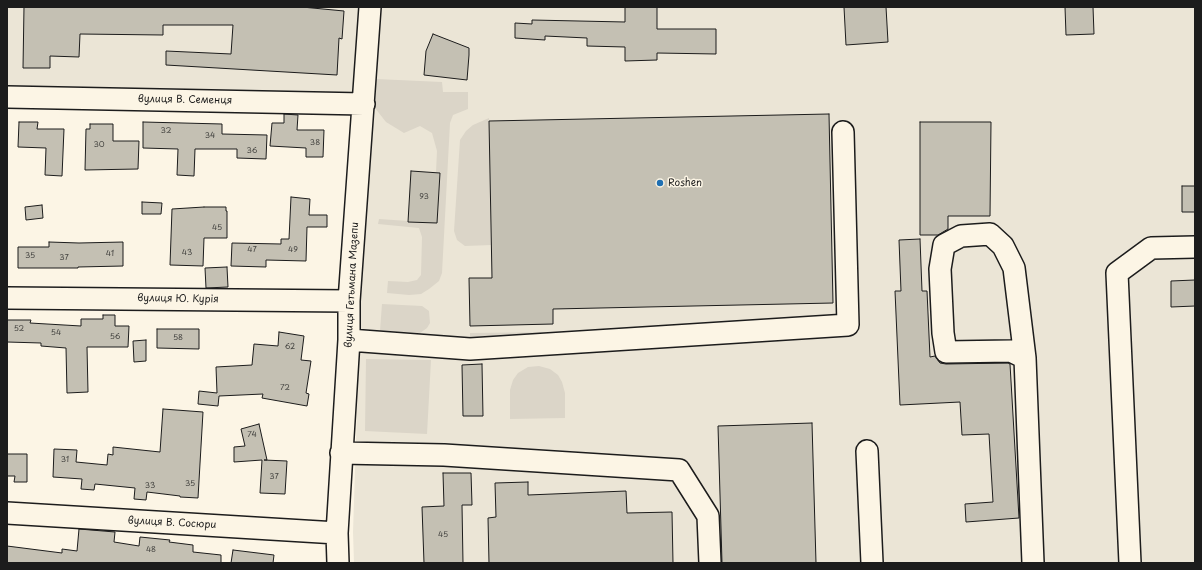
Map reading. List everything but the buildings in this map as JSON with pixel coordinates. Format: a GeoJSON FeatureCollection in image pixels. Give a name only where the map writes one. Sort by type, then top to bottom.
{"type":"FeatureCollection","features":[{"type":"Feature","properties":{"kind":"street","name":"вулиця Гетьмана Мазепи"},"geometry":{"type":"LineString","coordinates":[[338,563],[337,533],[349,301],[370,7]]}},
{"type":"Feature","properties":{"kind":"street","name":"вулиця В. Семенця"},"geometry":{"type":"LineString","coordinates":[[7,97],[364,104]]}},
{"type":"Feature","properties":{"kind":"street"},"geometry":{"type":"LineString","coordinates":[[348,340],[470,349],[848,325],[843,132]]}},
{"type":"Feature","properties":{"kind":"street"},"geometry":{"type":"LineString","coordinates":[[1026,358],[1011,352],[946,352],[943,333],[940,269],[944,245],[961,236],[990,234],[1003,246],[1014,268],[1026,358],[1033,563]]}},
{"type":"Feature","properties":{"kind":"street"},"geometry":{"type":"LineString","coordinates":[[1130,563],[1117,272],[1151,248],[1195,247]]}},
{"type":"Feature","properties":{"kind":"street","name":"вулиця Ю. Курія"},"geometry":{"type":"LineString","coordinates":[[7,298],[349,301]]}},
{"type":"Feature","properties":{"kind":"street"},"geometry":{"type":"LineString","coordinates":[[867,451],[872,563]]}},
{"type":"Feature","properties":{"kind":"street"},"geometry":{"type":"LineString","coordinates":[[341,453],[444,455],[679,470],[708,516],[710,563]]}},
{"type":"Feature","properties":{"kind":"street","name":"вулиця В. Сосюри"},"geometry":{"type":"LineString","coordinates":[[7,513],[337,533]]}},
{"type":"Feature","properties":{"kind":"shaded area"},"geometry":{"type":"Polygon","coordinates":[[[7,7],[369,7],[354,97],[7,91],[7,7]]]}},
{"type":"Feature","properties":{"kind":"shaded area"},"geometry":{"type":"Polygon","coordinates":[[[370,7],[1195,7],[1195,563],[354,563],[353,532],[370,7]]]}},
{"type":"Feature","properties":{"kind":"shaded area"},"geometry":{"type":"Polygon","coordinates":[[[376,79],[442,82],[443,92],[468,92],[468,109],[453,115],[450,123],[442,273],[439,281],[421,294],[409,295],[387,293],[388,281],[408,282],[417,280],[421,275],[422,237],[419,228],[378,224],[379,219],[437,223],[440,173],[436,172],[437,151],[432,133],[420,126],[404,133],[386,122],[375,108],[376,79]]]}},
{"type":"Feature","properties":{"kind":"shaded area"},"geometry":{"type":"Polygon","coordinates":[[[489,118],[491,245],[465,246],[457,240],[454,231],[460,140],[466,131],[473,125],[489,118]]]}},
{"type":"Feature","properties":{"kind":"shaded area"},"geometry":{"type":"Polygon","coordinates":[[[382,304],[422,306],[429,311],[430,323],[427,328],[420,333],[380,331],[382,304]]]}},
{"type":"Feature","properties":{"kind":"shaded area"},"geometry":{"type":"Polygon","coordinates":[[[562,332],[562,343],[470,343],[470,333],[562,332]]]}},
{"type":"Feature","properties":{"kind":"shaded area"},"geometry":{"type":"Polygon","coordinates":[[[366,359],[431,360],[427,434],[365,431],[366,359]]]}},
{"type":"Feature","properties":{"kind":"shaded area"},"geometry":{"type":"Polygon","coordinates":[[[539,366],[550,369],[558,375],[562,382],[565,393],[565,418],[510,419],[510,390],[513,380],[518,373],[528,367],[539,366]]]}},
{"type":"Feature","properties":{"kind":"place","name":"Roshen"},"geometry":{"type":"Point","coordinates":[660,183]}}]}
